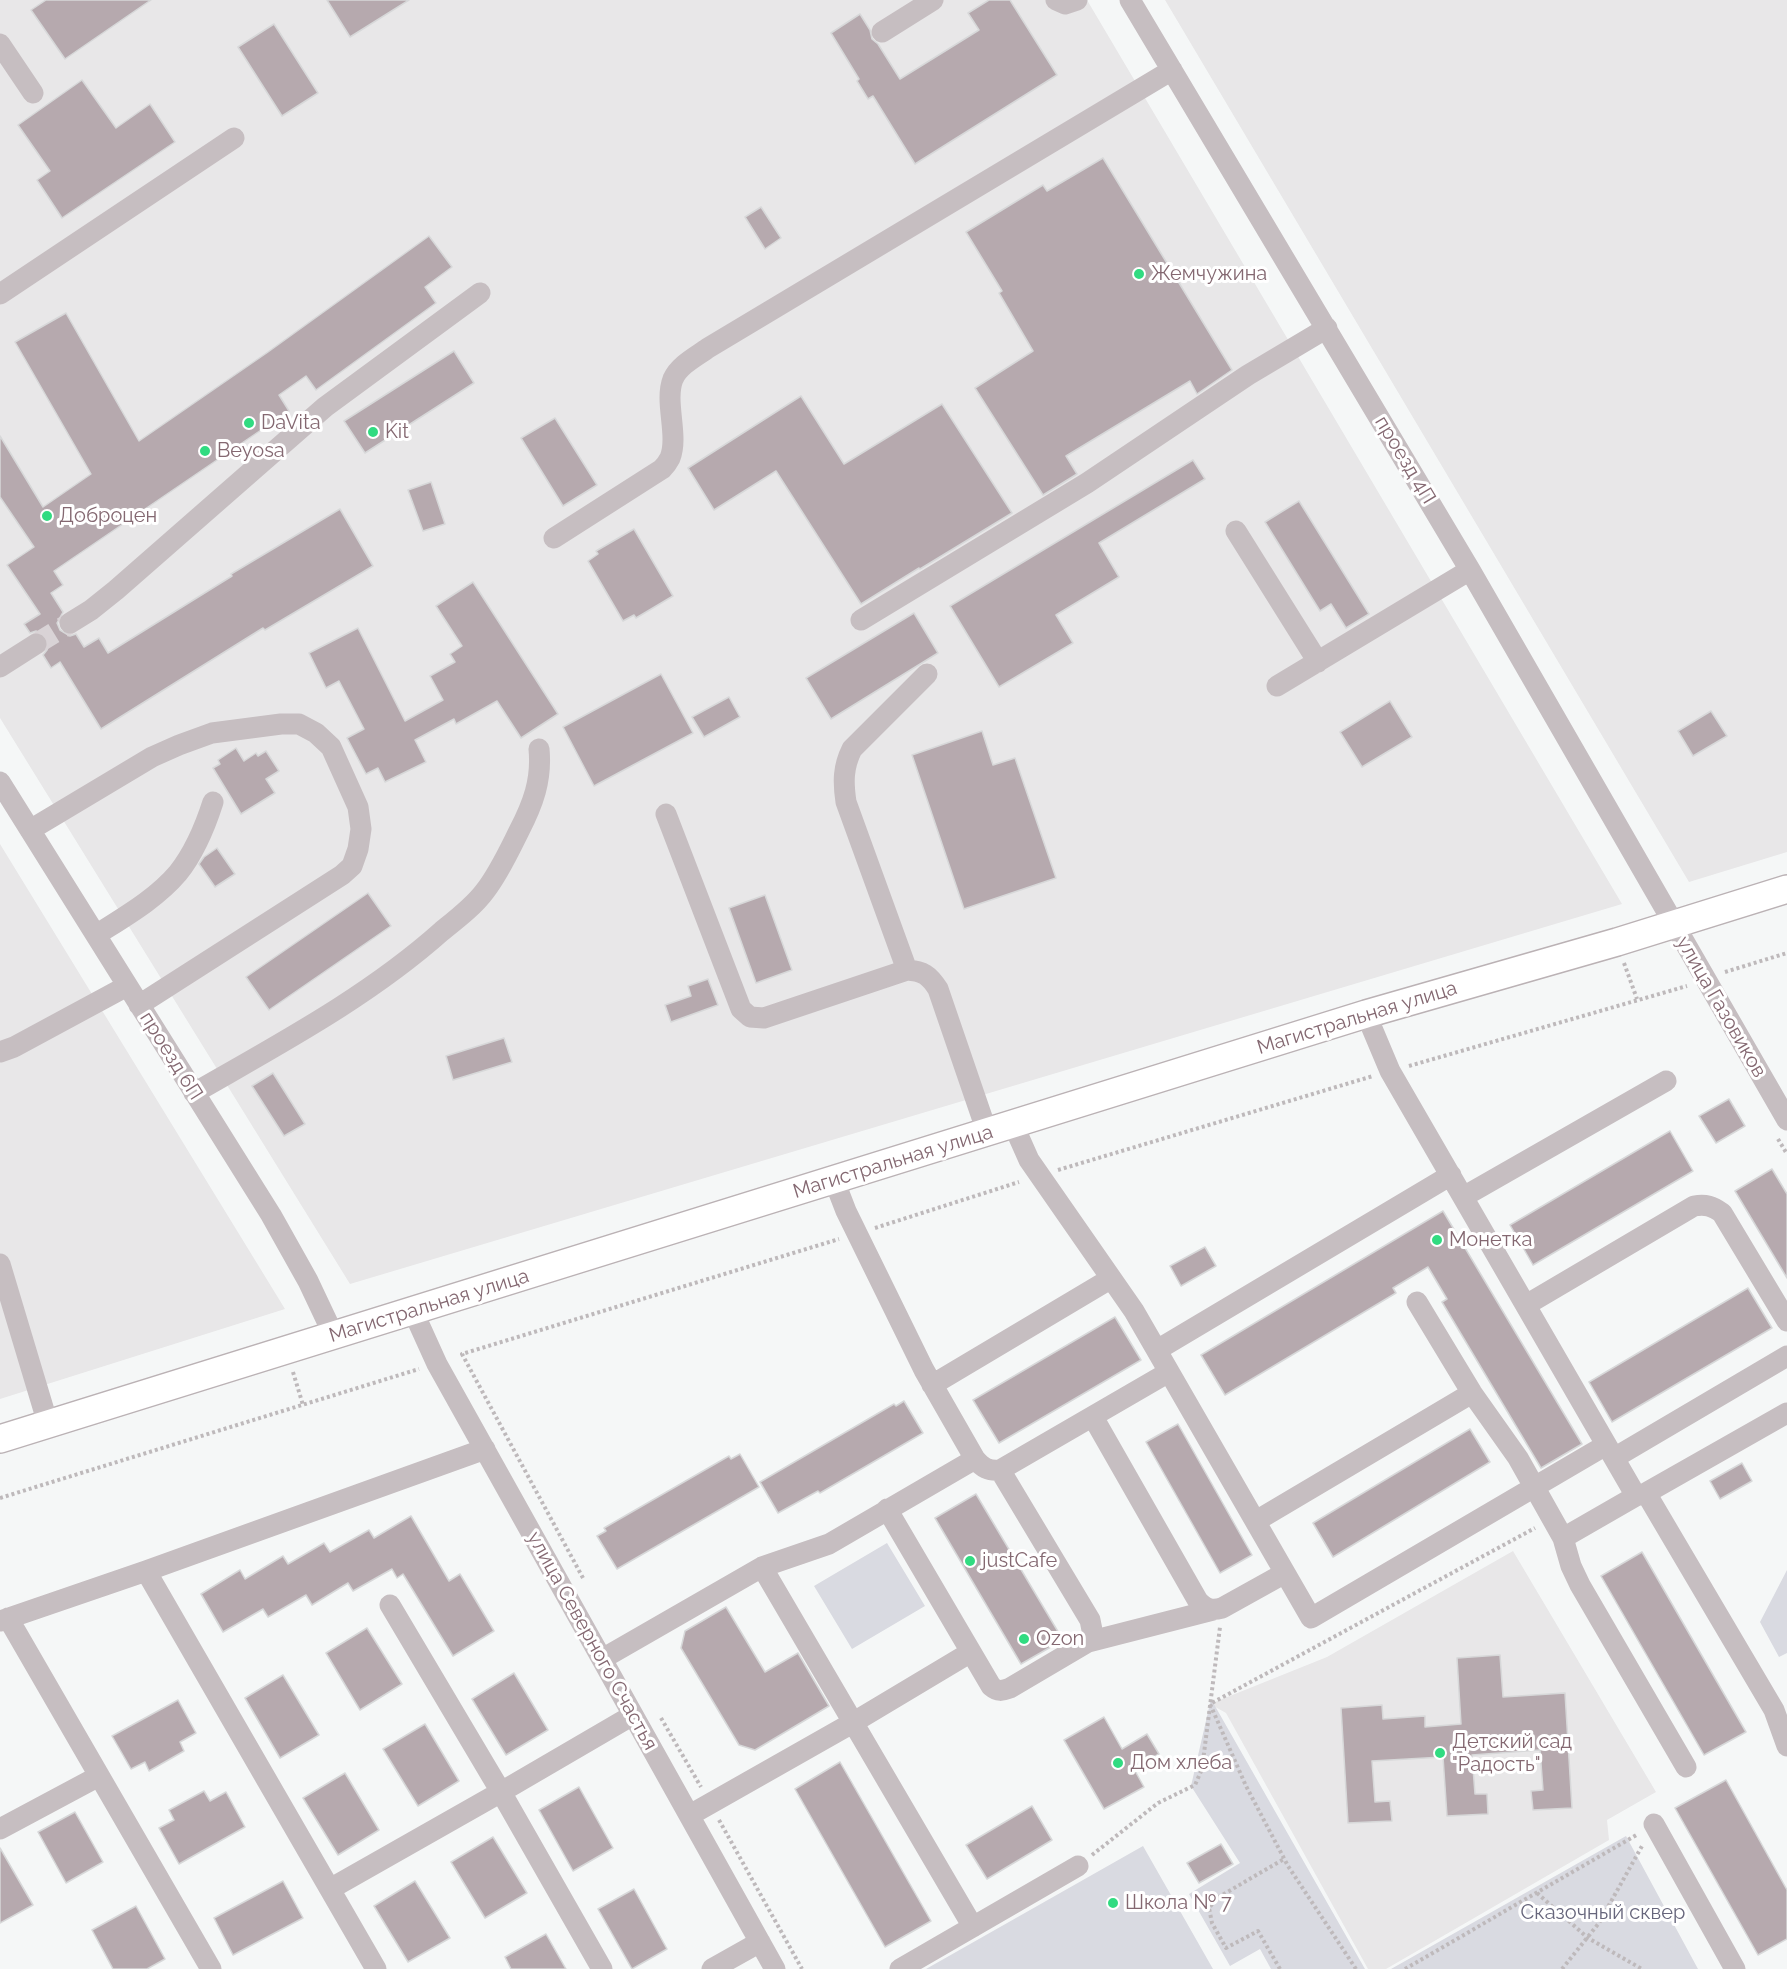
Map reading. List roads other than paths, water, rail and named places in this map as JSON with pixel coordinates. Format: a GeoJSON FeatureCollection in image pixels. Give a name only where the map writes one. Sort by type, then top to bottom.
{"type":"FeatureCollection","features":[{"type":"Feature","properties":{"kind":"main road","name":"Магистральная улица"},"geometry":{"type":"LineString","coordinates":[[0,1439],[1366,1014],[1787,890]]}},
{"type":"Feature","properties":{"kind":"street"},"geometry":{"type":"LineString","coordinates":[[882,32],[933,0]]}},
{"type":"Feature","properties":{"kind":"street"},"geometry":{"type":"LineString","coordinates":[[1056,0],[1065,4],[1077,0]]}},
{"type":"Feature","properties":{"kind":"street","name":"проезд 4П"},"geometry":{"type":"LineString","coordinates":[[1130,0],[1470,570],[1673,925]]}},
{"type":"Feature","properties":{"kind":"street"},"geometry":{"type":"LineString","coordinates":[[0,44],[33,93]]}},
{"type":"Feature","properties":{"kind":"street"},"geometry":{"type":"LineString","coordinates":[[554,538],[662,469],[670,457],[672,446],[673,378],[687,363],[708,348],[1172,70]]}},
{"type":"Feature","properties":{"kind":"street"},"geometry":{"type":"LineString","coordinates":[[0,294],[234,138]]}},
{"type":"Feature","properties":{"kind":"street"},"geometry":{"type":"LineString","coordinates":[[70,623],[116,590],[325,407],[480,293]]}},
{"type":"Feature","properties":{"kind":"street"},"geometry":{"type":"LineString","coordinates":[[861,620],[1087,483],[1248,375],[1327,328]]}},
{"type":"Feature","properties":{"kind":"street"},"geometry":{"type":"LineString","coordinates":[[1236,531],[1318,662]]}},
{"type":"Feature","properties":{"kind":"street"},"geometry":{"type":"LineString","coordinates":[[1277,686],[1470,570]]}},
{"type":"Feature","properties":{"kind":"street"},"geometry":{"type":"LineString","coordinates":[[0,668],[36,644]]}},
{"type":"Feature","properties":{"kind":"street"},"geometry":{"type":"LineString","coordinates":[[907,970],[846,802],[843,784],[845,764],[852,749],[927,674]]}},
{"type":"Feature","properties":{"kind":"street"},"geometry":{"type":"LineString","coordinates":[[30,830],[152,757],[212,733],[281,723],[299,724],[316,733],[331,747],[358,807],[360,829],[358,849],[352,866],[342,875],[139,1005]]}},
{"type":"Feature","properties":{"kind":"street"},"geometry":{"type":"LineString","coordinates":[[194,1093],[378,983],[420,951],[462,914],[485,891],[508,854],[533,804],[541,765],[539,748]]}},
{"type":"Feature","properties":{"kind":"street","name":"проезд 6П"},"geometry":{"type":"LineString","coordinates":[[0,782],[281,1233],[308,1281],[334,1336]]}},
{"type":"Feature","properties":{"kind":"street"},"geometry":{"type":"LineString","coordinates":[[96,935],[131,913],[178,873],[204,829],[213,802]]}},
{"type":"Feature","properties":{"kind":"street"},"geometry":{"type":"LineString","coordinates":[[666,814],[741,1009],[750,1017],[764,1018],[907,970],[922,971],[931,978],[938,989],[987,1132]]}},
{"type":"Feature","properties":{"kind":"street","name":"улица Газовиков"},"geometry":{"type":"LineString","coordinates":[[1673,925],[1787,1120]]}},
{"type":"Feature","properties":{"kind":"street"},"geometry":{"type":"LineString","coordinates":[[0,1052],[14,1047],[127,986]]}},
{"type":"Feature","properties":{"kind":"street"},"geometry":{"type":"LineString","coordinates":[[1366,1014],[1390,1071],[1610,1451],[1641,1495],[1774,1710],[1787,1746]]}},
{"type":"Feature","properties":{"kind":"street"},"geometry":{"type":"LineString","coordinates":[[1464,1197],[1666,1082]]}},
{"type":"Feature","properties":{"kind":"street"},"geometry":{"type":"LineString","coordinates":[[1013,1124],[1038,1175],[1134,1311],[1311,1618],[1534,1486],[1610,1451],[1787,1356]]}},
{"type":"Feature","properties":{"kind":"street"},"geometry":{"type":"LineString","coordinates":[[1157,1350],[1451,1176]]}},
{"type":"Feature","properties":{"kind":"street"},"geometry":{"type":"LineString","coordinates":[[834,1180],[856,1234],[932,1385],[975,1459],[983,1468],[992,1471],[1000,1470],[1169,1372]]}},
{"type":"Feature","properties":{"kind":"street"},"geometry":{"type":"LineString","coordinates":[[1526,1305],[1694,1206],[1705,1204],[1722,1213],[1787,1321]]}},
{"type":"Feature","properties":{"kind":"street"},"geometry":{"type":"LineString","coordinates":[[0,1264],[48,1424]]}},
{"type":"Feature","properties":{"kind":"street"},"geometry":{"type":"LineString","coordinates":[[932,1385],[1110,1279]]}},
{"type":"Feature","properties":{"kind":"street"},"geometry":{"type":"LineString","coordinates":[[1417,1302],[1472,1393],[1518,1458],[1563,1538],[1571,1566],[1580,1585],[1686,1767]]}},
{"type":"Feature","properties":{"kind":"street","name":"улица Северного Счастья"},"geometry":{"type":"LineString","coordinates":[[413,1311],[437,1364],[775,1969]]}},
{"type":"Feature","properties":{"kind":"street"},"geometry":{"type":"LineString","coordinates":[[1256,1521],[1472,1393]]}},
{"type":"Feature","properties":{"kind":"street"},"geometry":{"type":"LineString","coordinates":[[1563,1538],[1787,1413]]}},
{"type":"Feature","properties":{"kind":"street"},"geometry":{"type":"LineString","coordinates":[[1093,1417],[1198,1601],[1204,1608],[1218,1609]]}},
{"type":"Feature","properties":{"kind":"street"},"geometry":{"type":"LineString","coordinates":[[212,1969],[4,1620],[485,1449]]}},
{"type":"Feature","properties":{"kind":"street"},"geometry":{"type":"LineString","coordinates":[[602,1659],[762,1567],[829,1544],[975,1459]]}},
{"type":"Feature","properties":{"kind":"street"},"geometry":{"type":"LineString","coordinates":[[1000,1470],[1090,1620],[1093,1635],[1088,1642]]}},
{"type":"Feature","properties":{"kind":"street"},"geometry":{"type":"LineString","coordinates":[[887,1509],[995,1690],[1002,1691],[1010,1688],[1088,1642],[1218,1609],[1285,1573]]}},
{"type":"Feature","properties":{"kind":"street"},"geometry":{"type":"LineString","coordinates":[[762,1567],[973,1927]]}},
{"type":"Feature","properties":{"kind":"street"},"geometry":{"type":"LineString","coordinates":[[146,1571],[376,1969]]}},
{"type":"Feature","properties":{"kind":"street"},"geometry":{"type":"LineString","coordinates":[[390,1605],[501,1792],[602,1969]]}},
{"type":"Feature","properties":{"kind":"street"},"geometry":{"type":"LineString","coordinates":[[690,1815],[854,1722],[971,1652]]}},
{"type":"Feature","properties":{"kind":"street"},"geometry":{"type":"LineString","coordinates":[[330,1889],[633,1715]]}},
{"type":"Feature","properties":{"kind":"street"},"geometry":{"type":"LineString","coordinates":[[0,1828],[99,1776]]}},
{"type":"Feature","properties":{"kind":"street"},"geometry":{"type":"LineString","coordinates":[[1654,1824],[1735,1969]]}},
{"type":"Feature","properties":{"kind":"street"},"geometry":{"type":"LineString","coordinates":[[900,1969],[1078,1866]]}},
{"type":"Feature","properties":{"kind":"street"},"geometry":{"type":"LineString","coordinates":[[712,1969],[760,1942]]}},
{"type":"Feature","properties":{"kind":"tunnel"},"geometry":{"type":"LineString","coordinates":[[36,644],[70,623]]}},
{"type":"Feature","properties":{"kind":"place","name":"Жемчужина"},"geometry":{"type":"Point","coordinates":[1139,274]}},
{"type":"Feature","properties":{"kind":"place","name":"DaVita"},"geometry":{"type":"Point","coordinates":[249,423]}},
{"type":"Feature","properties":{"kind":"place","name":"Kit"},"geometry":{"type":"Point","coordinates":[373,432]}},
{"type":"Feature","properties":{"kind":"place","name":"Beyosa"},"geometry":{"type":"Point","coordinates":[205,451]}},
{"type":"Feature","properties":{"kind":"place","name":"Доброцен"},"geometry":{"type":"Point","coordinates":[47,516]}},
{"type":"Feature","properties":{"kind":"place","name":"Монетка"},"geometry":{"type":"Point","coordinates":[1437,1240]}},
{"type":"Feature","properties":{"kind":"place","name":"justCafe"},"geometry":{"type":"Point","coordinates":[970,1561]}},
{"type":"Feature","properties":{"kind":"place","name":"Ozon"},"geometry":{"type":"Point","coordinates":[1024,1639]}},
{"type":"Feature","properties":{"kind":"place","name":"Детский сад \"Радость\""},"geometry":{"type":"Point","coordinates":[1440,1753]}},
{"type":"Feature","properties":{"kind":"place","name":"Дом хлеба"},"geometry":{"type":"Point","coordinates":[1118,1763]}},
{"type":"Feature","properties":{"kind":"place","name":"Школа № 7"},"geometry":{"type":"Point","coordinates":[1113,1903]}},
{"type":"Feature","properties":{"kind":"park label","name":"Сказочный сквер"},"geometry":{"type":"Point","coordinates":[1603,1913]}}]}
